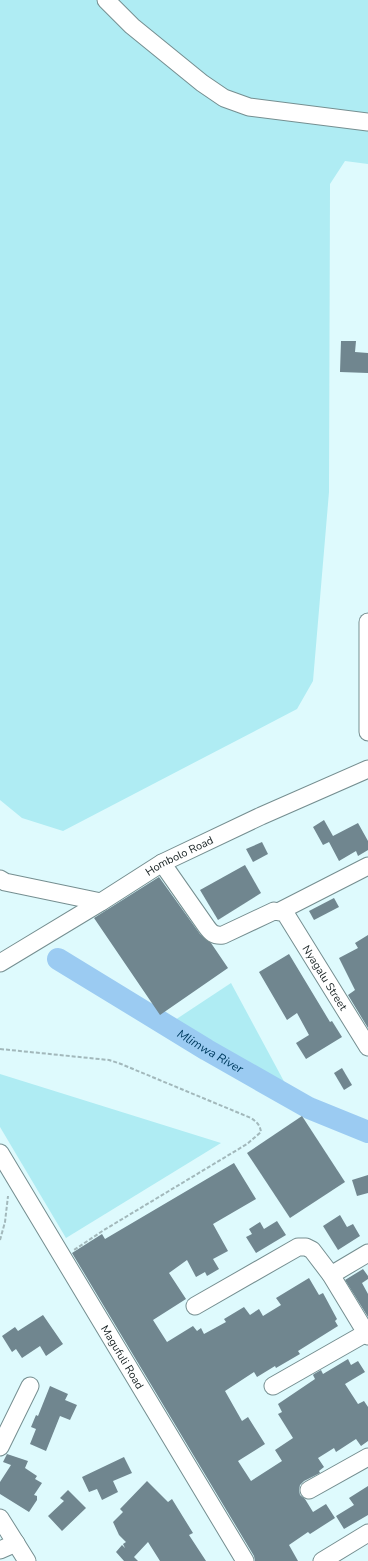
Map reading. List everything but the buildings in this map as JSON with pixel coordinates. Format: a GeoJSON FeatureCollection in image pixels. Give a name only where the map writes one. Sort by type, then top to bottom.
{"type":"FeatureCollection","features":[{"type":"Feature","properties":{"kind":"street"},"geometry":{"type":"LineString","coordinates":[[106,0],[132,26],[202,83],[224,98],[249,107],[368,122]]}},
{"type":"Feature","properties":{"kind":"street"},"geometry":{"type":"LineString","coordinates":[[368,622],[368,732]]}},
{"type":"Feature","properties":{"kind":"street","name":"Hombolo Road"},"geometry":{"type":"LineString","coordinates":[[0,963],[162,863],[261,816],[368,769]]}},
{"type":"Feature","properties":{"kind":"street"},"geometry":{"type":"LineString","coordinates":[[162,863],[206,926],[216,936],[223,935],[274,911],[280,911],[368,866]]}},
{"type":"Feature","properties":{"kind":"street"},"geometry":{"type":"LineString","coordinates":[[0,879],[5,882],[101,902]]}},
{"type":"Feature","properties":{"kind":"street","name":"Nyagalu Street"},"geometry":{"type":"LineString","coordinates":[[280,911],[285,913],[289,918],[368,1047]]}},
{"type":"Feature","properties":{"kind":"street","name":"Magufuli Road"},"geometry":{"type":"LineString","coordinates":[[0,1153],[245,1561]]}},
{"type":"Feature","properties":{"kind":"street"},"geometry":{"type":"LineString","coordinates":[[194,1306],[298,1247],[306,1247],[312,1250],[331,1275],[367,1335],[273,1386]]}},
{"type":"Feature","properties":{"kind":"street"},"geometry":{"type":"LineString","coordinates":[[331,1275],[368,1253]]}},
{"type":"Feature","properties":{"kind":"street"},"geometry":{"type":"LineString","coordinates":[[0,1447],[30,1386]]}},
{"type":"Feature","properties":{"kind":"street"},"geometry":{"type":"LineString","coordinates":[[309,1490],[368,1457]]}},
{"type":"Feature","properties":{"kind":"street"},"geometry":{"type":"LineString","coordinates":[[0,1518],[27,1561]]}},
{"type":"Feature","properties":{"kind":"street"},"geometry":{"type":"LineString","coordinates":[[322,1561],[368,1533]]}},
{"type":"Feature","properties":{"kind":"street"},"geometry":{"type":"LineString","coordinates":[[0,1550],[16,1543]]}},
{"type":"Feature","properties":{"kind":"path"},"geometry":{"type":"LineString","coordinates":[[0,1049],[108,1060],[251,1118],[257,1122],[260,1127],[260,1132],[247,1144],[104,1230],[63,1258]]}},
{"type":"Feature","properties":{"kind":"path"},"geometry":{"type":"LineString","coordinates":[[0,1240],[5,1222],[12,1172]]}},
{"type":"Feature","properties":{"kind":"shaded area"},"geometry":{"type":"Polygon","coordinates":[[[0,0],[368,0],[368,164],[345,161],[330,184],[329,492],[313,681],[297,709],[63,831],[22,818],[0,800],[0,0]]]}},
{"type":"Feature","properties":{"kind":"shaded area"},"geometry":{"type":"Polygon","coordinates":[[[231,983],[287,1087],[175,1020],[231,983]]]}},
{"type":"Feature","properties":{"kind":"shaded area"},"geometry":{"type":"Polygon","coordinates":[[[0,1074],[221,1143],[66,1238],[0,1127],[0,1074]]]}},
{"type":"Feature","properties":{"kind":"waterway","name":"Mlimwa River"},"geometry":{"type":"LineString","coordinates":[[58,959],[207,1050],[309,1108],[368,1132]]}}]}
